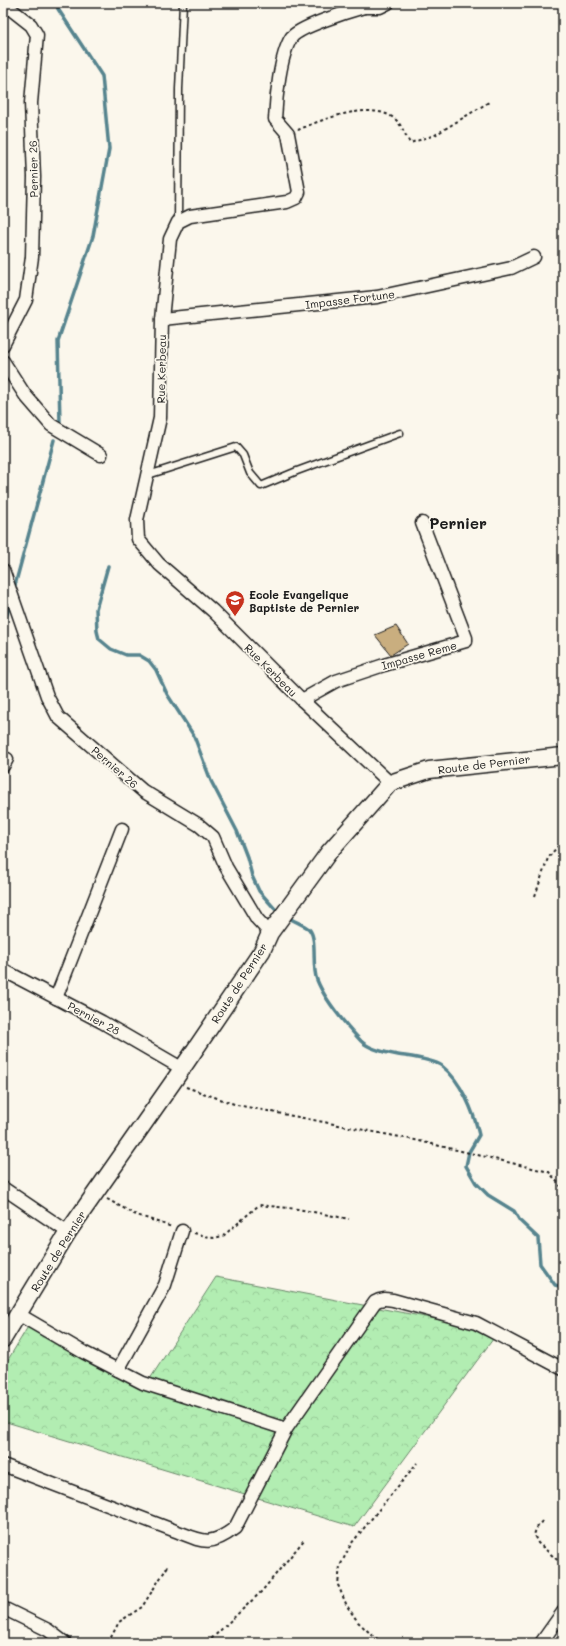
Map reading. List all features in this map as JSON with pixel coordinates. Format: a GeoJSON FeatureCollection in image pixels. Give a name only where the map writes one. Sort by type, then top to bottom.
{"type":"FeatureCollection","features":[{"type":"Feature","properties":{"kind":"street","name":"Pernier 26"},"geometry":{"type":"LineString","coordinates":[[3,3],[31,25],[37,35],[31,103],[34,177],[32,257],[26,300],[3,345]]}},
{"type":"Feature","properties":{"kind":"street"},"geometry":{"type":"LineString","coordinates":[[178,222],[190,216],[287,202],[296,198],[299,192],[288,134],[274,119],[276,92],[286,54],[292,38],[301,31],[365,5],[380,7],[388,3]]}},
{"type":"Feature","properties":{"kind":"street","name":"Rue Kerbeau"},"geometry":{"type":"LineString","coordinates":[[178,222],[170,239],[162,319],[160,418],[138,520],[138,539],[159,564],[213,611],[302,700],[390,783]]}},
{"type":"Feature","properties":{"kind":"street","name":"Impasse Fortune"},"geometry":{"type":"LineString","coordinates":[[162,319],[377,297],[511,268],[534,257]]}},
{"type":"Feature","properties":{"kind":"street"},"geometry":{"type":"LineString","coordinates":[[3,361],[25,395],[51,424],[101,455]]}},
{"type":"Feature","properties":{"kind":"street","name":"Impasse Reme"},"geometry":{"type":"LineString","coordinates":[[302,700],[336,681],[466,641],[422,523]]}},
{"type":"Feature","properties":{"kind":"street","name":"Pernier 26"},"geometry":{"type":"LineString","coordinates":[[3,571],[47,696],[58,716],[143,791],[199,825],[213,837],[226,867],[257,919],[270,933]]}},
{"type":"Feature","properties":{"kind":"street","name":"Route de Pernier"},"geometry":{"type":"LineString","coordinates":[[3,1339],[68,1232],[183,1069],[262,951],[270,933],[329,852],[390,783],[429,770],[563,756]]}},
{"type":"Feature","properties":{"kind":"street"},"geometry":{"type":"LineString","coordinates":[[56,998],[122,829]]}},
{"type":"Feature","properties":{"kind":"street","name":"Pernier 28"},"geometry":{"type":"LineString","coordinates":[[3,970],[102,1022],[183,1069]]}},
{"type":"Feature","properties":{"kind":"street"},"geometry":{"type":"LineString","coordinates":[[3,1188],[68,1232]]}},
{"type":"Feature","properties":{"kind":"street"},"geometry":{"type":"LineString","coordinates":[[118,1370],[165,1285],[182,1231]]}},
{"type":"Feature","properties":{"kind":"street"},"geometry":{"type":"LineString","coordinates":[[3,1465],[173,1530],[201,1540],[211,1541],[222,1539],[235,1528],[286,1429],[375,1302],[384,1298],[476,1323],[563,1368]]}},
{"type":"Feature","properties":{"kind":"street"},"geometry":{"type":"LineString","coordinates":[[18,1314],[83,1352],[143,1383],[286,1429]]}},
{"type":"Feature","properties":{"kind":"street"},"geometry":{"type":"LineString","coordinates":[[3,1608],[48,1630],[65,1643]]}},
{"type":"Feature","properties":{"kind":"street"},"geometry":{"type":"LineString","coordinates":[[541,1643],[563,1612]]}},
{"type":"Feature","properties":{"kind":"lane"},"geometry":{"type":"LineString","coordinates":[[178,222],[179,97],[184,3]]}},
{"type":"Feature","properties":{"kind":"lane"},"geometry":{"type":"LineString","coordinates":[[148,475],[236,447],[243,455],[250,473],[261,486],[400,433]]}},
{"type":"Feature","properties":{"kind":"path"},"geometry":{"type":"LineString","coordinates":[[288,134],[314,122],[366,110],[383,112],[397,121],[410,144],[435,135],[489,102]]}},
{"type":"Feature","properties":{"kind":"path"},"geometry":{"type":"LineString","coordinates":[[535,896],[548,858],[563,840]]}},
{"type":"Feature","properties":{"kind":"path"},"geometry":{"type":"LineString","coordinates":[[174,1082],[237,1105],[415,1140],[549,1172],[563,1189]]}},
{"type":"Feature","properties":{"kind":"path"},"geometry":{"type":"LineString","coordinates":[[96,1192],[134,1214],[182,1231],[213,1238],[223,1236],[259,1205],[298,1209],[349,1219]]}},
{"type":"Feature","properties":{"kind":"path"},"geometry":{"type":"LineString","coordinates":[[383,1643],[358,1622],[347,1606],[338,1586],[340,1566],[351,1544],[384,1506],[417,1463]]}},
{"type":"Feature","properties":{"kind":"path"},"geometry":{"type":"LineString","coordinates":[[542,1521],[536,1529],[534,1535],[538,1543],[563,1565]]}},
{"type":"Feature","properties":{"kind":"path"},"geometry":{"type":"LineString","coordinates":[[207,1643],[262,1591],[304,1540]]}},
{"type":"Feature","properties":{"kind":"path"},"geometry":{"type":"LineString","coordinates":[[108,1643],[119,1622],[142,1607],[168,1566]]}},
{"type":"Feature","properties":{"kind":"green space"},"geometry":{"type":"Polygon","coordinates":[[[216,1277],[499,1331],[354,1527],[3,1421],[3,1368],[32,1320],[148,1382],[216,1277]]]}},
{"type":"Feature","properties":{"kind":"building"},"geometry":{"type":"Polygon","coordinates":[[[396,626],[408,644],[391,655],[375,635],[396,626]]]}},
{"type":"Feature","properties":{"kind":"waterway"},"geometry":{"type":"LineString","coordinates":[[57,3],[58,9],[102,76],[109,149],[93,236],[58,341],[60,423]]}},
{"type":"Feature","properties":{"kind":"waterway"},"geometry":{"type":"LineString","coordinates":[[14,589],[54,440]]}},
{"type":"Feature","properties":{"kind":"waterway"},"geometry":{"type":"LineString","coordinates":[[108,566],[96,609],[99,639],[111,649],[126,655],[139,655],[149,661],[156,670],[167,694],[194,736],[211,781],[237,831],[247,857],[252,876],[259,891],[275,909]]}},
{"type":"Feature","properties":{"kind":"waterway"},"geometry":{"type":"LineString","coordinates":[[3,628],[10,603]]}},
{"type":"Feature","properties":{"kind":"waterway"},"geometry":{"type":"LineString","coordinates":[[291,919],[309,929],[312,933],[314,946],[314,968],[317,980],[330,1004],[364,1044],[384,1052],[438,1064],[449,1072],[461,1088],[474,1117],[479,1135],[469,1152],[466,1166],[476,1183],[488,1195],[514,1211],[520,1221],[538,1238],[540,1264],[555,1285],[563,1287]]}},
{"type":"Feature","properties":{"kind":"place","name":"Ecole Evangelique Baptiste de Pernier"},"geometry":{"type":"Point","coordinates":[235,617]}},
{"type":"Feature","properties":{"kind":"district","name":"Pernier"},"geometry":{"type":"Point","coordinates":[458,523]}}]}
